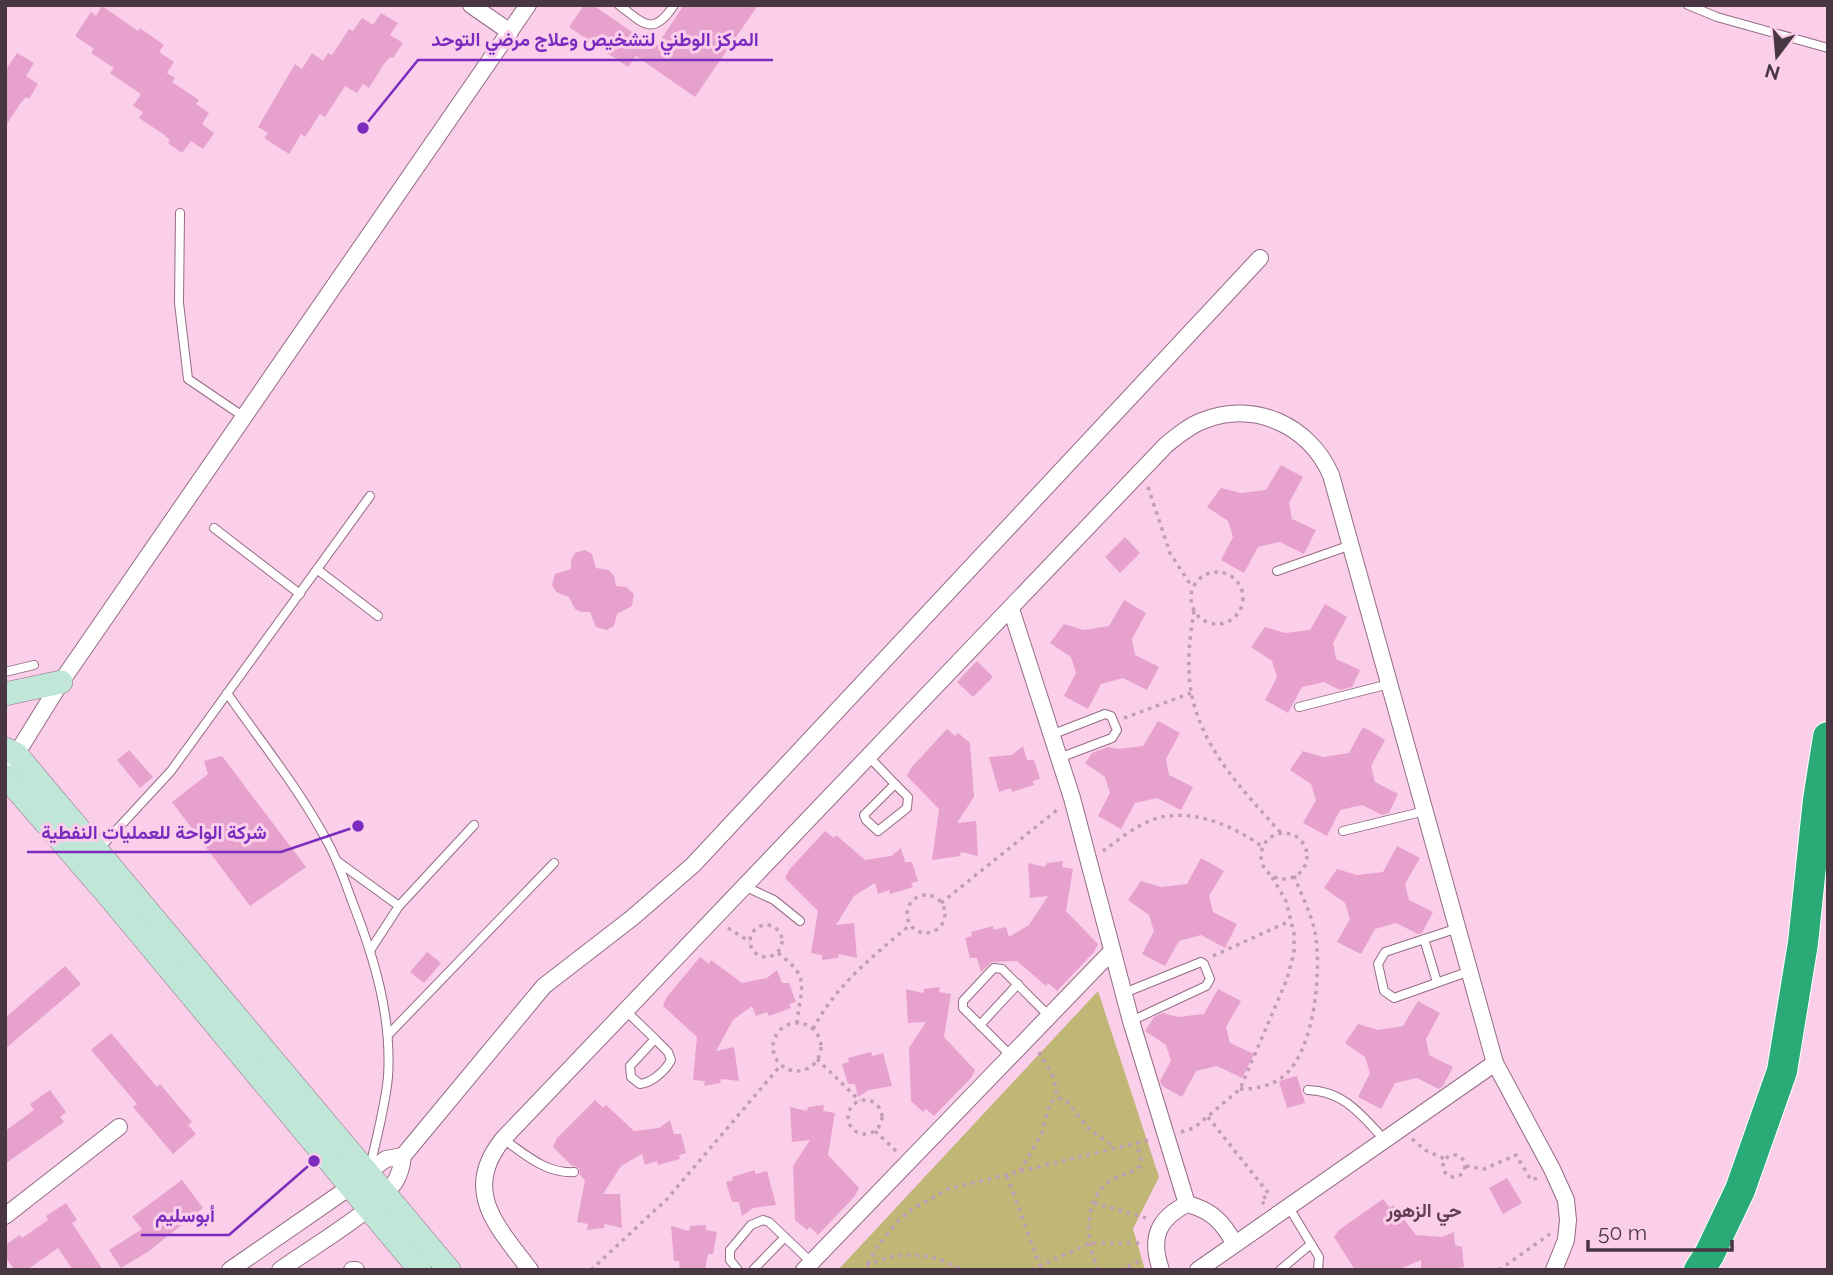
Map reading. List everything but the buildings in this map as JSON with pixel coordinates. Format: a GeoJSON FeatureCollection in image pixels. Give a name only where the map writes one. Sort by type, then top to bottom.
{"type":"FeatureCollection","features":[{"type":"Feature","properties":{"kind":"highway"},"geometry":{"type":"LineString","coordinates":[[1699,1270],[1740,1190],[1783,1071],[1803,943],[1818,800],[1828,737]]}},
{"type":"Feature","properties":{"kind":"main road"},"geometry":{"type":"LineString","coordinates":[[5,694],[61,682]]}},
{"type":"Feature","properties":{"kind":"main road"},"geometry":{"type":"LineString","coordinates":[[8,763],[99,850],[360,1180],[419,1270]]}},
{"type":"Feature","properties":{"kind":"main road"},"geometry":{"type":"LineString","coordinates":[[8,763],[107,894],[360,1180]]}},
{"type":"Feature","properties":{"kind":"main road"},"geometry":{"type":"LineString","coordinates":[[376,1201],[449,1270]]}},
{"type":"Feature","properties":{"kind":"street"},"geometry":{"type":"LineString","coordinates":[[471,5],[510,32]]}},
{"type":"Feature","properties":{"kind":"street"},"geometry":{"type":"LineString","coordinates":[[8,763],[61,682],[528,5]]}},
{"type":"Feature","properties":{"kind":"street"},"geometry":{"type":"LineString","coordinates":[[280,1270],[376,1201],[399,1174],[403,1156],[537,994],[560,972],[632,918],[693,865],[1260,258]]}},
{"type":"Feature","properties":{"kind":"street"},"geometry":{"type":"LineString","coordinates":[[530,1270],[491,1217],[485,1199],[483,1181],[487,1163],[503,1139],[1166,445],[1201,421],[1233,414],[1272,417],[1292,427],[1304,436],[1325,462],[1351,545],[1495,1063],[1566,1200],[1569,1220],[1566,1240],[1554,1270]]}},
{"type":"Feature","properties":{"kind":"street"},"geometry":{"type":"LineString","coordinates":[[1011,610],[1072,798],[1131,1021],[1187,1204]]}},
{"type":"Feature","properties":{"kind":"street"},"geometry":{"type":"LineString","coordinates":[[807,1266],[1112,951]]}},
{"type":"Feature","properties":{"kind":"street"},"geometry":{"type":"LineString","coordinates":[[1198,1270],[1495,1063]]}},
{"type":"Feature","properties":{"kind":"street"},"geometry":{"type":"LineString","coordinates":[[5,1216],[119,1127]]}},
{"type":"Feature","properties":{"kind":"street"},"geometry":{"type":"LineString","coordinates":[[230,1270],[386,1159],[403,1156]]}},
{"type":"Feature","properties":{"kind":"street"},"geometry":{"type":"LineString","coordinates":[[1158,1256],[1162,1223],[1173,1211],[1187,1204],[1219,1219],[1234,1243]]}},
{"type":"Feature","properties":{"kind":"lane"},"geometry":{"type":"LineString","coordinates":[[619,5],[641,22],[655,25],[662,22],[674,5]]}},
{"type":"Feature","properties":{"kind":"lane"},"geometry":{"type":"LineString","coordinates":[[1688,5],[1717,17],[1828,48]]}},
{"type":"Feature","properties":{"kind":"lane"},"geometry":{"type":"LineString","coordinates":[[180,213],[179,303],[188,379],[244,417]]}},
{"type":"Feature","properties":{"kind":"lane"},"geometry":{"type":"LineString","coordinates":[[99,850],[171,771],[370,496]]}},
{"type":"Feature","properties":{"kind":"lane"},"geometry":{"type":"LineString","coordinates":[[214,528],[300,594]]}},
{"type":"Feature","properties":{"kind":"lane"},"geometry":{"type":"LineString","coordinates":[[1277,571],[1351,545]]}},
{"type":"Feature","properties":{"kind":"lane"},"geometry":{"type":"LineString","coordinates":[[318,570],[378,615]]}},
{"type":"Feature","properties":{"kind":"lane"},"geometry":{"type":"LineString","coordinates":[[5,672],[34,665]]}},
{"type":"Feature","properties":{"kind":"lane"},"geometry":{"type":"LineString","coordinates":[[1299,707],[1389,684]]}},
{"type":"Feature","properties":{"kind":"lane"},"geometry":{"type":"LineString","coordinates":[[227,693],[308,810],[337,861],[371,949],[379,979],[387,1034],[388,1078],[360,1180]]}},
{"type":"Feature","properties":{"kind":"lane"},"geometry":{"type":"LineString","coordinates":[[1051,735],[1105,714],[1111,716],[1114,722],[1117,733],[1112,738],[1059,758]]}},
{"type":"Feature","properties":{"kind":"lane"},"geometry":{"type":"LineString","coordinates":[[869,757],[895,783],[908,797],[907,808],[878,831],[866,820],[864,814],[895,783]]}},
{"type":"Feature","properties":{"kind":"lane"},"geometry":{"type":"LineString","coordinates":[[1343,831],[1425,811]]}},
{"type":"Feature","properties":{"kind":"lane"},"geometry":{"type":"LineString","coordinates":[[371,949],[399,906],[474,825]]}},
{"type":"Feature","properties":{"kind":"lane"},"geometry":{"type":"LineString","coordinates":[[337,861],[399,906]]}},
{"type":"Feature","properties":{"kind":"lane"},"geometry":{"type":"LineString","coordinates":[[387,1034],[554,863]]}},
{"type":"Feature","properties":{"kind":"lane"},"geometry":{"type":"LineString","coordinates":[[744,886],[774,900],[800,921]]}},
{"type":"Feature","properties":{"kind":"lane"},"geometry":{"type":"LineString","coordinates":[[1458,928],[1385,952],[1378,964],[1384,991],[1389,998],[1394,998],[1470,971]]}},
{"type":"Feature","properties":{"kind":"lane"},"geometry":{"type":"LineString","coordinates":[[1424,939],[1437,982]]}},
{"type":"Feature","properties":{"kind":"lane"},"geometry":{"type":"LineString","coordinates":[[1124,993],[1200,962],[1205,964],[1209,975],[1206,986],[1131,1021]]}},
{"type":"Feature","properties":{"kind":"lane"},"geometry":{"type":"LineString","coordinates":[[1010,1055],[963,1008],[963,1001],[994,968],[1003,969],[1048,1015]]}},
{"type":"Feature","properties":{"kind":"lane"},"geometry":{"type":"LineString","coordinates":[[980,1026],[1017,984]]}},
{"type":"Feature","properties":{"kind":"lane"},"geometry":{"type":"LineString","coordinates":[[625,1010],[655,1039],[668,1052],[671,1060],[649,1082],[640,1084],[631,1077],[630,1066],[655,1039]]}},
{"type":"Feature","properties":{"kind":"lane"},"geometry":{"type":"LineString","coordinates":[[1308,1090],[1327,1092],[1346,1100],[1384,1139]]}},
{"type":"Feature","properties":{"kind":"lane"},"geometry":{"type":"LineString","coordinates":[[503,1139],[544,1167],[573,1172]]}},
{"type":"Feature","properties":{"kind":"lane"},"geometry":{"type":"LineString","coordinates":[[1288,1206],[1319,1257],[1318,1270]]}},
{"type":"Feature","properties":{"kind":"lane"},"geometry":{"type":"LineString","coordinates":[[738,1270],[730,1260],[730,1250],[751,1225],[763,1220],[785,1237],[807,1266]]}},
{"type":"Feature","properties":{"kind":"lane"},"geometry":{"type":"LineString","coordinates":[[753,1270],[785,1237]]}},
{"type":"Feature","properties":{"kind":"lane"},"geometry":{"type":"LineString","coordinates":[[1280,1270],[1311,1244]]}},
{"type":"Feature","properties":{"kind":"path"},"geometry":{"type":"LineString","coordinates":[[1142,469],[1167,546],[1192,587]]}},
{"type":"Feature","properties":{"kind":"path"},"geometry":{"type":"LineString","coordinates":[[1219,571],[1234,578],[1243,592],[1241,608],[1222,624],[1206,622],[1194,611],[1191,603],[1192,587],[1203,575],[1219,571]]}},
{"type":"Feature","properties":{"kind":"path"},"geometry":{"type":"LineString","coordinates":[[1194,611],[1189,653],[1191,693],[1204,734],[1241,788],[1281,833],[1296,837],[1306,849],[1305,865],[1294,876],[1287,879],[1271,875]]}},
{"type":"Feature","properties":{"kind":"path"},"geometry":{"type":"LineString","coordinates":[[1114,722],[1191,693]]}},
{"type":"Feature","properties":{"kind":"path"},"geometry":{"type":"LineString","coordinates":[[941,903],[1072,798]]}},
{"type":"Feature","properties":{"kind":"path"},"geometry":{"type":"LineString","coordinates":[[1088,860],[1150,821],[1171,816],[1200,818],[1228,827],[1263,847]]}},
{"type":"Feature","properties":{"kind":"path"},"geometry":{"type":"LineString","coordinates":[[868,1264],[887,1234],[920,1203],[948,1189],[1194,1128],[1240,1089],[1294,953],[1286,901],[1262,862],[1263,847],[1267,840],[1281,833]]}},
{"type":"Feature","properties":{"kind":"path"},"geometry":{"type":"LineString","coordinates":[[1240,1089],[1265,1086],[1287,1073],[1300,1052],[1311,1018],[1317,981],[1317,946],[1314,928],[1294,876]]}},
{"type":"Feature","properties":{"kind":"path"},"geometry":{"type":"LineString","coordinates":[[929,895],[941,903],[944,918],[937,930],[922,933],[910,925],[907,911],[915,898],[929,895]]}},
{"type":"Feature","properties":{"kind":"path"},"geometry":{"type":"LineString","coordinates":[[716,915],[750,942],[760,957],[773,957],[778,953],[783,941],[782,934],[772,926],[760,926],[751,935],[750,942]]}},
{"type":"Feature","properties":{"kind":"path"},"geometry":{"type":"LineString","coordinates":[[1200,962],[1290,920]]}},
{"type":"Feature","properties":{"kind":"path"},"geometry":{"type":"LineString","coordinates":[[813,1029],[844,982],[910,925]]}},
{"type":"Feature","properties":{"kind":"path"},"geometry":{"type":"LineString","coordinates":[[778,953],[798,969],[802,978],[797,1023]]}},
{"type":"Feature","properties":{"kind":"path"},"geometry":{"type":"LineString","coordinates":[[797,1023],[813,1029],[820,1043],[817,1059],[804,1069],[796,1070],[781,1065],[773,1050],[776,1034],[789,1024],[797,1023]]}},
{"type":"Feature","properties":{"kind":"path"},"geometry":{"type":"LineString","coordinates":[[1028,1036],[1054,1078],[1057,1098]]}},
{"type":"Feature","properties":{"kind":"path"},"geometry":{"type":"LineString","coordinates":[[817,1059],[860,1101],[873,1103],[881,1113],[875,1130],[863,1134],[852,1128],[849,1122],[850,1110],[860,1101]]}},
{"type":"Feature","properties":{"kind":"path"},"geometry":{"type":"LineString","coordinates":[[591,1270],[667,1199],[781,1065]]}},
{"type":"Feature","properties":{"kind":"path"},"geometry":{"type":"LineString","coordinates":[[1057,1098],[1066,1100],[1087,1127],[1115,1149]]}},
{"type":"Feature","properties":{"kind":"path"},"geometry":{"type":"LineString","coordinates":[[1019,1172],[1036,1147],[1049,1106],[1057,1098]]}},
{"type":"Feature","properties":{"kind":"path"},"geometry":{"type":"LineString","coordinates":[[1208,1117],[1269,1194],[1261,1200],[1273,1216]]}},
{"type":"Feature","properties":{"kind":"path"},"geometry":{"type":"LineString","coordinates":[[1399,1129],[1425,1150],[1446,1159]]}},
{"type":"Feature","properties":{"kind":"path"},"geometry":{"type":"LineString","coordinates":[[875,1130],[907,1162]]}},
{"type":"Feature","properties":{"kind":"path"},"geometry":{"type":"LineString","coordinates":[[1099,1270],[1090,1243],[1089,1222],[1094,1203],[1105,1185],[1140,1166],[1137,1143]]}},
{"type":"Feature","properties":{"kind":"path"},"geometry":{"type":"LineString","coordinates":[[1451,1155],[1458,1155],[1466,1166],[1463,1173],[1450,1176],[1443,1165],[1451,1155]]}},
{"type":"Feature","properties":{"kind":"path"},"geometry":{"type":"LineString","coordinates":[[1466,1166],[1484,1169],[1516,1156],[1531,1180],[1552,1169]]}},
{"type":"Feature","properties":{"kind":"path"},"geometry":{"type":"LineString","coordinates":[[1007,1175],[1040,1266]]}},
{"type":"Feature","properties":{"kind":"path"},"geometry":{"type":"LineString","coordinates":[[1094,1203],[1162,1223]]}},
{"type":"Feature","properties":{"kind":"path"},"geometry":{"type":"LineString","coordinates":[[1503,1268],[1569,1220]]}},
{"type":"Feature","properties":{"kind":"path"},"geometry":{"type":"LineString","coordinates":[[1031,1270],[1090,1243],[1158,1256]]}},
{"type":"Feature","properties":{"kind":"path"},"geometry":{"type":"LineString","coordinates":[[859,1270],[882,1259],[911,1255],[926,1256],[961,1270]]}},
{"type":"Feature","properties":{"kind":"path"},"geometry":{"type":"LineString","coordinates":[[1120,1270],[1158,1256]]}},
{"type":"Feature","properties":{"kind":"path"},"geometry":{"type":"LineString","coordinates":[[950,1270],[954,1266]]}},
{"type":"Feature","properties":{"kind":"shaded area"},"geometry":{"type":"Polygon","coordinates":[[[1098,991],[1159,1177],[1133,1229],[1145,1270],[838,1270],[1098,991]]]}},
{"type":"Feature","properties":{"kind":"place","name":"المركز الوطني لتشخيص وعلاج مرضي التوحد"},"geometry":{"type":"Point","coordinates":[363,128]}},
{"type":"Feature","properties":{"kind":"place","name":"شركة الواحة للعمليات النفطية"},"geometry":{"type":"Point","coordinates":[358,826]}},
{"type":"Feature","properties":{"kind":"place","name":"أبوسليم"},"geometry":{"type":"Point","coordinates":[314,1161]}},
{"type":"Feature","properties":{"kind":"district","name":"حي الزهور"},"geometry":{"type":"Point","coordinates":[1424,1210]}}]}
